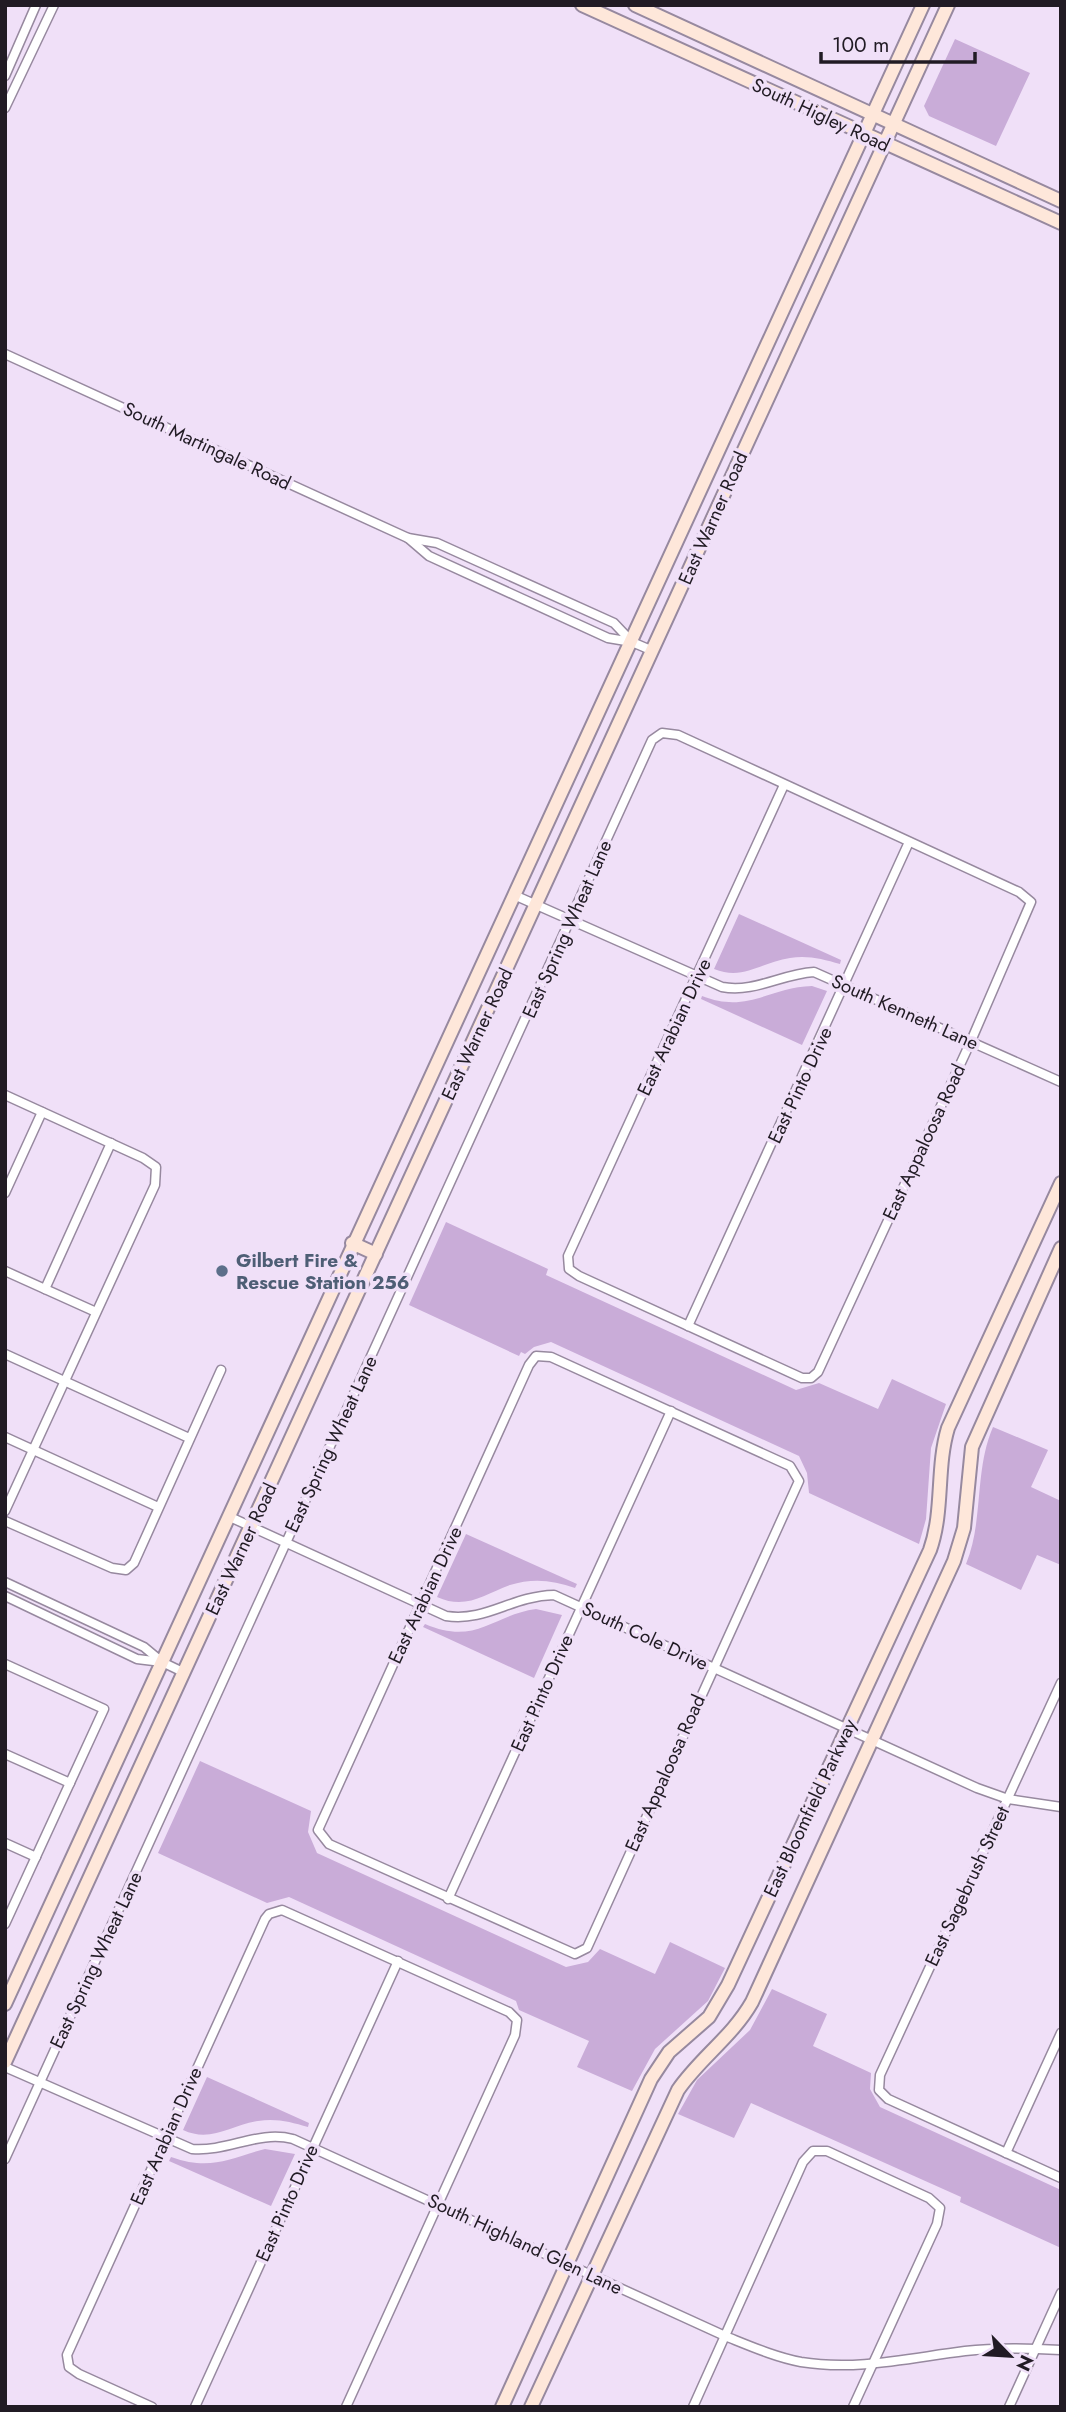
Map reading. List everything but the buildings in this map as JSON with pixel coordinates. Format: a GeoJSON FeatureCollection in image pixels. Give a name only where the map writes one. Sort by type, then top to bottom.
{"type":"FeatureCollection","features":[{"type":"Feature","properties":{"kind":"main road","name":"South Higley Road"},"geometry":{"type":"LineString","coordinates":[[582,5],[884,145],[1061,223]]}},
{"type":"Feature","properties":{"kind":"main road","name":"South Higley Road"},"geometry":{"type":"LineString","coordinates":[[635,5],[1061,201]]}},
{"type":"Feature","properties":{"kind":"main road","name":"East Warner Road"},"geometry":{"type":"LineString","coordinates":[[5,2004],[923,5]]}},
{"type":"Feature","properties":{"kind":"main road","name":"East Warner Road"},"geometry":{"type":"LineString","coordinates":[[5,2065],[948,5]]}},
{"type":"Feature","properties":{"kind":"main road"},"geometry":{"type":"LineString","coordinates":[[737,408],[758,418]]}},
{"type":"Feature","properties":{"kind":"main road","name":"East Bloomfield Parkway"},"geometry":{"type":"LineString","coordinates":[[502,2407],[651,2079],[669,2052],[709,2017],[719,2003],[847,1728],[936,1531],[943,1444],[948,1428],[1061,1182]]}},
{"type":"Feature","properties":{"kind":"main road"},"geometry":{"type":"LineString","coordinates":[[352,1244],[376,1254]]}},
{"type":"Feature","properties":{"kind":"main road","name":"East Bloomfield Parkway"},"geometry":{"type":"LineString","coordinates":[[531,2407],[678,2090],[694,2069],[727,2038],[752,2003],[954,1561],[964,1528],[972,1447],[1061,1248]]}},
{"type":"Feature","properties":{"kind":"street"},"geometry":{"type":"LineString","coordinates":[[5,76],[36,5]]}},
{"type":"Feature","properties":{"kind":"street"},"geometry":{"type":"LineString","coordinates":[[5,108],[54,5]]}},
{"type":"Feature","properties":{"kind":"street","name":"South Martingale Road"},"geometry":{"type":"LineString","coordinates":[[5,354],[408,538],[437,543],[614,623],[632,642]]}},
{"type":"Feature","properties":{"kind":"street","name":"South Martingale Road"},"geometry":{"type":"LineString","coordinates":[[408,538],[429,556],[608,638],[632,642],[653,651]]}},
{"type":"Feature","properties":{"kind":"street","name":"East Spring Wheat Lane"},"geometry":{"type":"LineString","coordinates":[[5,2160],[652,740],[662,733],[678,735],[784,785]]}},
{"type":"Feature","properties":{"kind":"street"},"geometry":{"type":"LineString","coordinates":[[784,785],[909,842]]}},
{"type":"Feature","properties":{"kind":"street","name":"East Arabian Drive"},"geometry":{"type":"LineString","coordinates":[[688,1326],[569,1269],[568,1256],[698,978],[784,785]]}},
{"type":"Feature","properties":{"kind":"street","name":"East Appaloosa Road"},"geometry":{"type":"LineString","coordinates":[[688,1326],[802,1378],[811,1378],[818,1372],[971,1041],[1031,902],[1019,892],[909,842]]}},
{"type":"Feature","properties":{"kind":"street","name":"East Pinto Drive"},"geometry":{"type":"LineString","coordinates":[[688,1326],[909,842]]}},
{"type":"Feature","properties":{"kind":"street","name":"South Kenneth Lane"},"geometry":{"type":"LineString","coordinates":[[514,895],[698,978],[740,990],[756,988],[792,974],[814,972],[1061,1082]]}},
{"type":"Feature","properties":{"kind":"street"},"geometry":{"type":"LineString","coordinates":[[5,1095],[111,1143],[156,1167],[155,1185],[5,1511]]}},
{"type":"Feature","properties":{"kind":"street"},"geometry":{"type":"LineString","coordinates":[[5,1193],[42,1112]]}},
{"type":"Feature","properties":{"kind":"street"},"geometry":{"type":"LineString","coordinates":[[45,1289],[111,1143]]}},
{"type":"Feature","properties":{"kind":"street"},"geometry":{"type":"LineString","coordinates":[[5,1271],[96,1312]]}},
{"type":"Feature","properties":{"kind":"street"},"geometry":{"type":"LineString","coordinates":[[5,1354],[190,1438]]}},
{"type":"Feature","properties":{"kind":"street","name":"East Arabian Drive"},"geometry":{"type":"LineString","coordinates":[[448,1899],[329,1844],[320,1835],[320,1823],[529,1365],[536,1356],[551,1357],[671,1411]]}},
{"type":"Feature","properties":{"kind":"street"},"geometry":{"type":"LineString","coordinates":[[5,1521],[112,1568],[126,1570],[134,1563],[221,1370]]}},
{"type":"Feature","properties":{"kind":"street","name":"East Appaloosa Road"},"geometry":{"type":"LineString","coordinates":[[448,1899],[566,1952],[579,1954],[587,1948],[713,1667],[798,1486],[798,1475],[790,1466],[671,1411]]}},
{"type":"Feature","properties":{"kind":"street","name":"East Pinto Drive"},"geometry":{"type":"LineString","coordinates":[[448,1899],[671,1411]]}},
{"type":"Feature","properties":{"kind":"street"},"geometry":{"type":"LineString","coordinates":[[5,1437],[158,1507]]}},
{"type":"Feature","properties":{"kind":"street","name":"South Cole Drive"},"geometry":{"type":"LineString","coordinates":[[230,1517],[446,1616],[464,1619],[479,1617],[530,1596],[554,1595],[870,1740],[1008,1799],[1061,1807]]}},
{"type":"Feature","properties":{"kind":"street"},"geometry":{"type":"LineString","coordinates":[[5,1582],[144,1647],[162,1662],[184,1672]]}},
{"type":"Feature","properties":{"kind":"street"},"geometry":{"type":"LineString","coordinates":[[5,1596],[137,1660],[162,1662]]}},
{"type":"Feature","properties":{"kind":"street"},"geometry":{"type":"LineString","coordinates":[[5,1664],[104,1709],[5,1924]]}},
{"type":"Feature","properties":{"kind":"street","name":"East Sagebrush Street"},"geometry":{"type":"LineString","coordinates":[[1006,2153],[888,2099],[879,2090],[880,2075],[1061,1683]]}},
{"type":"Feature","properties":{"kind":"street"},"geometry":{"type":"LineString","coordinates":[[5,1754],[70,1783]]}},
{"type":"Feature","properties":{"kind":"street"},"geometry":{"type":"LineString","coordinates":[[5,1843],[36,1857]]}},
{"type":"Feature","properties":{"kind":"street","name":"East Arabian Drive"},"geometry":{"type":"LineString","coordinates":[[152,2407],[69,2367],[67,2355],[265,1919],[275,1910],[288,1911],[398,1961]]}},
{"type":"Feature","properties":{"kind":"street"},"geometry":{"type":"LineString","coordinates":[[346,2407],[516,2035],[517,2020],[509,2012],[398,1961]]}},
{"type":"Feature","properties":{"kind":"street","name":"East Pinto Drive"},"geometry":{"type":"LineString","coordinates":[[195,2407],[398,1961]]}},
{"type":"Feature","properties":{"kind":"street"},"geometry":{"type":"LineString","coordinates":[[1061,2033],[1006,2153],[1061,2178]]}},
{"type":"Feature","properties":{"kind":"street","name":"South Highland Glen Lane"},"geometry":{"type":"LineString","coordinates":[[5,2065],[192,2149],[209,2151],[275,2134],[313,2147],[725,2336],[799,2362],[872,2365],[967,2351],[1035,2348],[1061,2350]]}},
{"type":"Feature","properties":{"kind":"street"},"geometry":{"type":"LineString","coordinates":[[692,2407],[803,2162],[813,2151],[827,2151],[929,2197],[940,2208],[937,2224],[853,2407]]}},
{"type":"Feature","properties":{"kind":"street"},"geometry":{"type":"LineString","coordinates":[[1009,2407],[1061,2293]]}},
{"type":"Feature","properties":{"kind":"shaded area"},"geometry":{"type":"Polygon","coordinates":[[[955,39],[1030,73],[996,146],[929,116],[924,106],[955,39]]]}},
{"type":"Feature","properties":{"kind":"shaded area"},"geometry":{"type":"Polygon","coordinates":[[[739,914],[841,960],[840,964],[796,957],[744,972],[714,969],[739,914]]]}},
{"type":"Feature","properties":{"kind":"shaded area"},"geometry":{"type":"Polygon","coordinates":[[[812,986],[827,991],[802,1045],[701,999],[702,996],[718,1001],[746,1001],[797,987],[812,986]]]}},
{"type":"Feature","properties":{"kind":"shaded area"},"geometry":{"type":"Polygon","coordinates":[[[446,1222],[548,1269],[546,1275],[796,1390],[819,1383],[878,1409],[892,1379],[946,1404],[931,1448],[926,1519],[919,1544],[809,1493],[807,1473],[799,1456],[551,1342],[534,1347],[525,1354],[521,1352],[519,1356],[409,1305],[446,1222]]]}},
{"type":"Feature","properties":{"kind":"shaded area"},"geometry":{"type":"Polygon","coordinates":[[[993,1427],[1048,1450],[1031,1487],[1061,1501],[1061,1565],[1037,1555],[1021,1590],[966,1564],[975,1530],[983,1461],[993,1427]]]}},
{"type":"Feature","properties":{"kind":"shaded area"},"geometry":{"type":"Polygon","coordinates":[[[466,1534],[577,1584],[575,1588],[559,1583],[526,1581],[466,1602],[447,1601],[437,1597],[466,1534]]]}},
{"type":"Feature","properties":{"kind":"shaded area"},"geometry":{"type":"Polygon","coordinates":[[[536,1609],[562,1615],[534,1678],[423,1627],[425,1624],[443,1630],[471,1631],[536,1609]]]}},
{"type":"Feature","properties":{"kind":"shaded area"},"geometry":{"type":"Polygon","coordinates":[[[200,1761],[311,1811],[308,1832],[317,1853],[566,1967],[588,1962],[600,1949],[655,1974],[670,1942],[725,1968],[708,2001],[655,2049],[632,2091],[577,2067],[589,2041],[519,2010],[516,2001],[289,1897],[267,1903],[158,1853],[200,1761]]]}},
{"type":"Feature","properties":{"kind":"shaded area"},"geometry":{"type":"Polygon","coordinates":[[[772,1989],[827,2014],[813,2046],[871,2073],[870,2089],[880,2107],[1061,2190],[1061,2248],[960,2202],[961,2197],[751,2103],[734,2138],[678,2114],[697,2080],[750,2030],[772,1989]]]}},
{"type":"Feature","properties":{"kind":"shaded area"},"geometry":{"type":"Polygon","coordinates":[[[207,2077],[309,2123],[308,2127],[271,2120],[248,2123],[212,2134],[193,2134],[183,2130],[207,2077]]]}},
{"type":"Feature","properties":{"kind":"shaded area"},"geometry":{"type":"Polygon","coordinates":[[[265,2149],[295,2154],[271,2206],[169,2161],[171,2157],[197,2163],[219,2162],[265,2149]]]}},
{"type":"Feature","properties":{"kind":"place","name":"Gilbert Fire & Rescue Station 256"},"geometry":{"type":"Point","coordinates":[222,1271]}}]}
